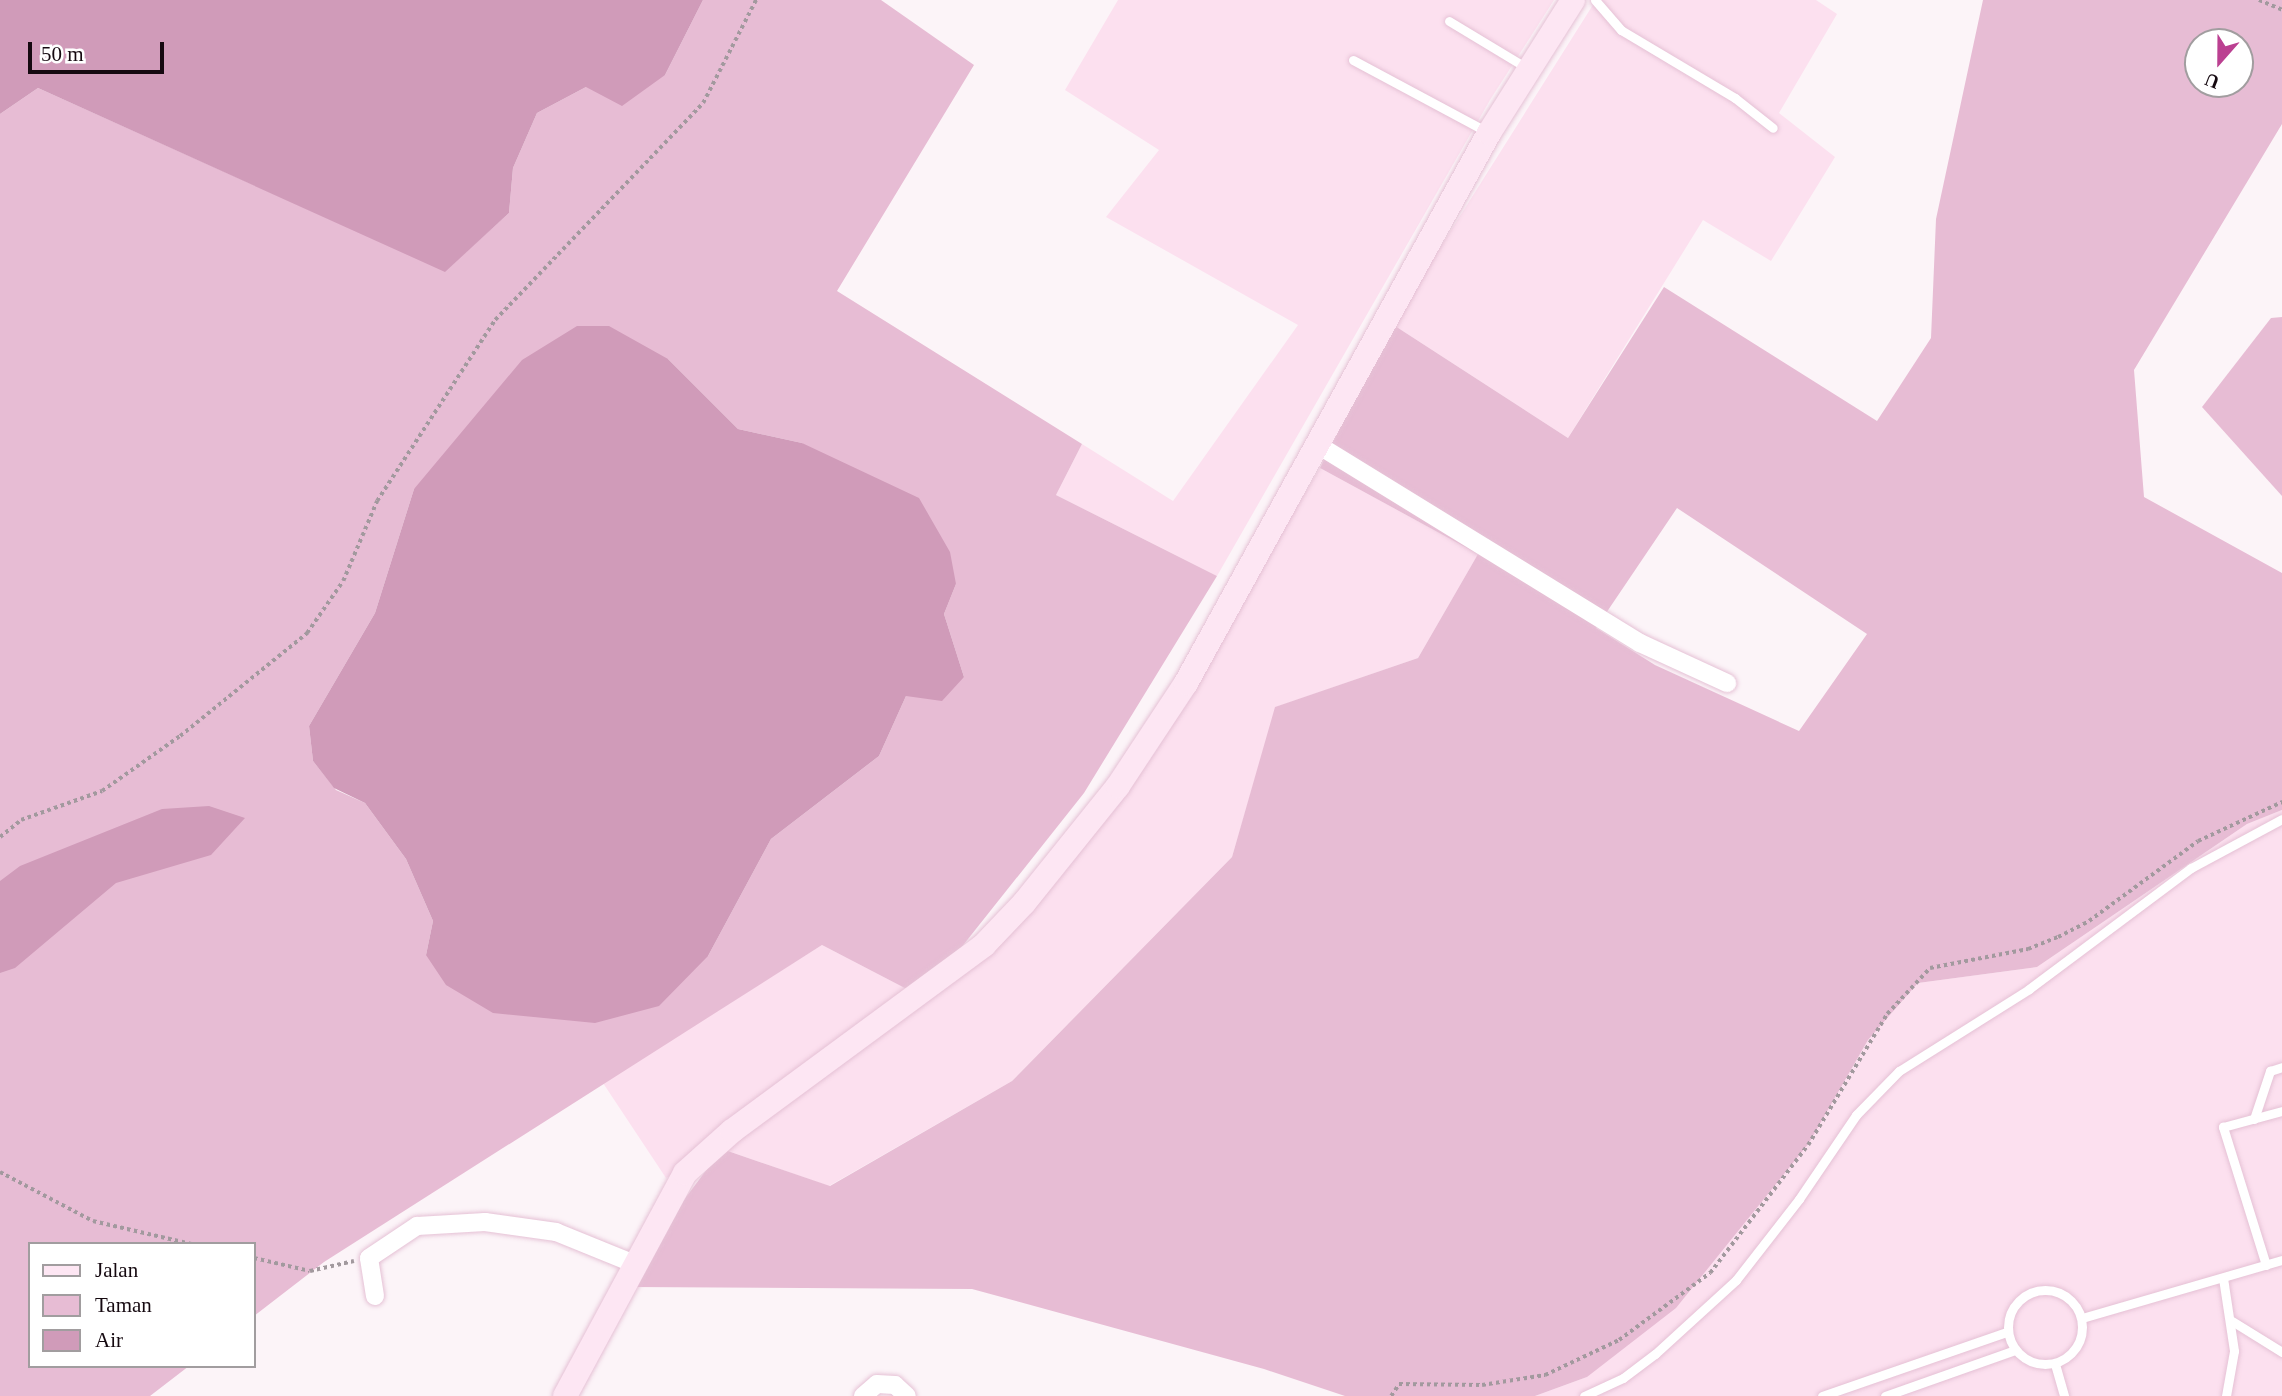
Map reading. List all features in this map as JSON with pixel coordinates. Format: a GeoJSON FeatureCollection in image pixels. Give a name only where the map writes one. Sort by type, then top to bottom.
{"type":"FeatureCollection","features":[{"type":"Feature","properties":{"kind":"main road"},"geometry":{"type":"LineString","coordinates":[[565,1396],[685,1173],[732,1131],[984,945],[1024,904],[1118,786],[1186,684],[1489,133],[1527,68],[1573,0]]}},
{"type":"Feature","properties":{"kind":"street"},"geometry":{"type":"LineString","coordinates":[[1318,445],[1640,643],[1727,684]]}},
{"type":"Feature","properties":{"kind":"street"},"geometry":{"type":"LineString","coordinates":[[375,1296],[369,1258],[418,1226],[485,1222],[556,1232],[635,1264]]}},
{"type":"Feature","properties":{"kind":"street"},"geometry":{"type":"LineString","coordinates":[[863,1396],[877,1384],[895,1385],[907,1396]]}},
{"type":"Feature","properties":{"kind":"lane"},"geometry":{"type":"LineString","coordinates":[[1595,0],[1621,30],[1735,98],[1773,128]]}},
{"type":"Feature","properties":{"kind":"lane"},"geometry":{"type":"LineString","coordinates":[[1448,21],[1527,68]]}},
{"type":"Feature","properties":{"kind":"lane"},"geometry":{"type":"LineString","coordinates":[[1353,60],[1489,133]]}},
{"type":"Feature","properties":{"kind":"lane"},"geometry":{"type":"LineString","coordinates":[[1584,1396],[1623,1377],[1655,1354],[1736,1280],[1799,1199],[1856,1115],[1899,1071],[2029,989],[2191,868],[2282,818]]}},
{"type":"Feature","properties":{"kind":"lane"},"geometry":{"type":"LineString","coordinates":[[2254,1119],[2270,1071],[2282,1067]]}},
{"type":"Feature","properties":{"kind":"lane"},"geometry":{"type":"LineString","coordinates":[[2266,1265],[2223,1127],[2282,1111]]}},
{"type":"Feature","properties":{"kind":"lane"},"geometry":{"type":"LineString","coordinates":[[2082,1318],[2282,1260]]}},
{"type":"Feature","properties":{"kind":"lane"},"geometry":{"type":"LineString","coordinates":[[2223,1279],[2232,1321],[2234,1351],[2226,1396]]}},
{"type":"Feature","properties":{"kind":"lane"},"geometry":{"type":"LineString","coordinates":[[2043,1289],[2064,1294],[2082,1318],[2080,1343],[2070,1357],[2055,1364],[2033,1363],[2015,1350],[2007,1332],[2010,1311],[2024,1296],[2043,1289]]}},
{"type":"Feature","properties":{"kind":"lane"},"geometry":{"type":"LineString","coordinates":[[2232,1321],[2282,1352]]}},
{"type":"Feature","properties":{"kind":"lane"},"geometry":{"type":"LineString","coordinates":[[1822,1396],[2007,1332]]}},
{"type":"Feature","properties":{"kind":"lane"},"geometry":{"type":"LineString","coordinates":[[1885,1396],[2015,1350]]}},
{"type":"Feature","properties":{"kind":"lane"},"geometry":{"type":"LineString","coordinates":[[2055,1364],[2064,1396]]}},
{"type":"Feature","properties":{"kind":"path"},"geometry":{"type":"LineString","coordinates":[[0,837],[20,820],[102,791],[180,736],[307,633],[344,581],[377,501],[495,320],[703,103],[756,0]]}},
{"type":"Feature","properties":{"kind":"path"},"geometry":{"type":"LineString","coordinates":[[2259,0],[2282,10]]}},
{"type":"Feature","properties":{"kind":"path"},"geometry":{"type":"LineString","coordinates":[[0,1172],[93,1222],[182,1242]]}},
{"type":"Feature","properties":{"kind":"path"},"geometry":{"type":"LineString","coordinates":[[256,1258],[310,1271],[369,1258]]}},
{"type":"Feature","properties":{"kind":"shaded area"},"geometry":{"type":"Polygon","coordinates":[[[1118,0],[1554,0],[1490,100],[1217,576],[1056,495],[1082,444],[1173,501],[1298,325],[1106,217],[1159,150],[1065,90],[1118,0]]]}},
{"type":"Feature","properties":{"kind":"shaded area"},"geometry":{"type":"Polygon","coordinates":[[[1596,0],[1816,0],[1837,14],[1779,113],[1835,157],[1771,261],[1703,220],[1568,438],[1392,324],[1596,0]]]}},
{"type":"Feature","properties":{"kind":"shaded area"},"geometry":{"type":"Polygon","coordinates":[[[1320,468],[1478,554],[1418,658],[1276,707],[1232,857],[1012,1081],[829,1186],[722,1149],[666,1178],[603,1083],[822,945],[922,997],[1111,808],[1188,689],[1320,468]]]}},
{"type":"Feature","properties":{"kind":"shaded area"},"geometry":{"type":"Polygon","coordinates":[[[2282,810],[2282,1396],[1535,1396],[1587,1377],[1809,1143],[1868,1040],[1918,983],[2037,967],[2247,824],[2282,810]]]}},
{"type":"Feature","properties":{"kind":"green space"},"geometry":{"type":"Polygon","coordinates":[[[703,0],[881,0],[974,65],[837,291],[1082,444],[1056,495],[1217,576],[1084,793],[922,997],[822,945],[324,1262],[256,1314],[256,1242],[28,1242],[28,1368],[186,1368],[150,1396],[0,1396],[0,114],[38,88],[445,271],[509,213],[513,168],[537,113],[586,87],[665,75],[703,0]],[[668,359],[414,489],[375,613],[309,726],[313,761],[336,790],[365,803],[406,859],[433,921],[426,955],[708,956],[771,839],[879,756],[906,696],[964,677],[944,614],[956,584],[802,443],[738,429],[668,359]]]}},
{"type":"Feature","properties":{"kind":"green space"},"geometry":{"type":"Polygon","coordinates":[[[1983,0],[2282,0],[2282,124],[2134,370],[2144,497],[2282,573],[2282,810],[2247,824],[2037,967],[1918,983],[1868,1040],[1809,1143],[1676,1308],[1587,1377],[1535,1396],[1345,1396],[1264,1369],[972,1289],[633,1287],[669,1220],[722,1149],[830,1186],[1012,1081],[1232,857],[1275,707],[1418,658],[1478,554],[1320,468],[1392,324],[1568,438],[1664,287],[1877,421],[1931,338],[1936,219],[1983,0]],[[1677,508],[1596,628],[1655,665],[1799,731],[1867,634],[1677,508]]]}},
{"type":"Feature","properties":{"kind":"green space"},"geometry":{"type":"Polygon","coordinates":[[[2282,317],[2282,496],[2202,407],[2271,318],[2282,317]]]}},
{"type":"Feature","properties":{"kind":"water"},"geometry":{"type":"Polygon","coordinates":[[[0,0],[703,0],[665,75],[622,106],[586,87],[537,113],[513,168],[509,213],[445,272],[38,88],[0,114],[0,0]]]}},
{"type":"Feature","properties":{"kind":"water"},"geometry":{"type":"Polygon","coordinates":[[[577,326],[609,326],[668,359],[738,429],[802,443],[919,498],[950,552],[956,584],[944,614],[964,677],[942,701],[906,696],[879,756],[771,839],[708,956],[659,1006],[595,1023],[493,1013],[446,985],[426,955],[433,921],[406,859],[365,803],[334,788],[313,761],[309,726],[375,613],[414,489],[522,360],[577,326]]]}},
{"type":"Feature","properties":{"kind":"water"},"geometry":{"type":"Polygon","coordinates":[[[209,806],[245,818],[211,855],[116,883],[15,968],[0,973],[0,881],[20,866],[162,809],[209,806]]]}}]}
